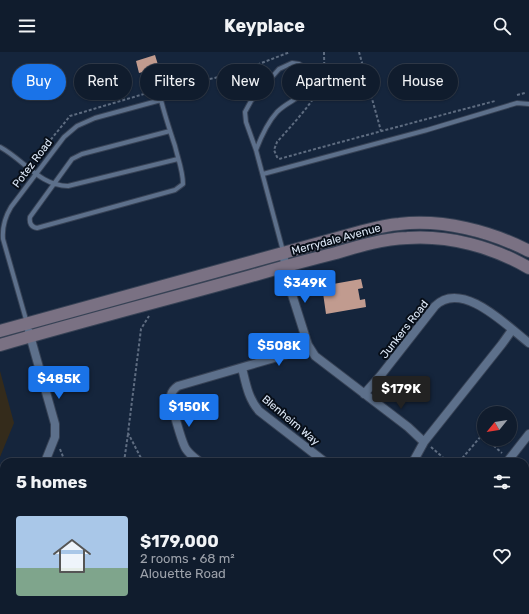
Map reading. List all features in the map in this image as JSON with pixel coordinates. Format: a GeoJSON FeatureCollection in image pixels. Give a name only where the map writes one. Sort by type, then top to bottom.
{"type":"FeatureCollection","features":[{"type":"Feature","properties":{"kind":"street","name":"Merrydale Avenue"},"geometry":{"type":"LineString","coordinates":[[0,331],[363,231],[400,224],[428,223],[458,226],[491,234],[529,251]]}},
{"type":"Feature","properties":{"kind":"street","name":"Merrydale Avenue"},"geometry":{"type":"LineString","coordinates":[[0,346],[366,244],[406,238],[425,237],[466,243],[514,258],[529,268]]}},
{"type":"Feature","properties":{"kind":"street"},"geometry":{"type":"LineString","coordinates":[[283,253],[290,285],[308,345],[315,356],[408,427],[424,442]]}},
{"type":"Feature","properties":{"kind":"street","name":"Junkers Road"},"geometry":{"type":"LineString","coordinates":[[364,394],[381,376],[435,306],[442,300],[454,298],[476,303],[485,308],[529,343]]}},
{"type":"Feature","properties":{"kind":"street"},"geometry":{"type":"LineString","coordinates":[[27,323],[55,424],[55,437],[47,458]]}},
{"type":"Feature","properties":{"kind":"street"},"geometry":{"type":"LineString","coordinates":[[415,458],[424,442],[512,330]]}},
{"type":"Feature","properties":{"kind":"street"},"geometry":{"type":"LineString","coordinates":[[195,458],[189,453],[183,444],[172,404],[171,395],[174,390],[178,386],[288,354],[308,345]]}},
{"type":"Feature","properties":{"kind":"street","name":"Blenheim Way"},"geometry":{"type":"LineString","coordinates":[[242,368],[248,394],[253,404],[259,411],[320,458]]}},
{"type":"Feature","properties":{"kind":"street"},"geometry":{"type":"LineString","coordinates":[[510,458],[529,434]]}},
{"type":"Feature","properties":{"kind":"lane"},"geometry":{"type":"LineString","coordinates":[[256,150],[265,128],[277,112],[301,95],[307,88],[310,80],[307,69],[299,64],[292,63],[279,69],[247,106],[245,112],[246,122],[263,174],[283,253]]}},
{"type":"Feature","properties":{"kind":"lane","name":"Potez Road"},"geometry":{"type":"LineString","coordinates":[[27,323],[3,239],[5,218],[10,207],[64,138],[77,126],[95,118],[161,100],[170,131]]}},
{"type":"Feature","properties":{"kind":"lane"},"geometry":{"type":"LineString","coordinates":[[263,174],[420,132],[517,103],[529,104]]}},
{"type":"Feature","properties":{"kind":"lane"},"geometry":{"type":"LineString","coordinates":[[170,131],[183,177],[183,184],[175,190],[37,228],[34,228],[31,225],[30,217],[69,163],[77,156],[170,131]]}},
{"type":"Feature","properties":{"kind":"lane"},"geometry":{"type":"LineString","coordinates":[[0,148],[36,174],[54,184],[68,186],[178,159]]}},
{"type":"Feature","properties":{"kind":"path"},"geometry":{"type":"LineString","coordinates":[[324,52],[324,71],[318,92],[277,142],[274,150],[279,159],[497,100]]}},
{"type":"Feature","properties":{"kind":"path"},"geometry":{"type":"LineString","coordinates":[[359,52],[381,131]]}},
{"type":"Feature","properties":{"kind":"path"},"geometry":{"type":"LineString","coordinates":[[511,97],[525,93]]}},
{"type":"Feature","properties":{"kind":"path"},"geometry":{"type":"LineString","coordinates":[[125,458],[141,329],[150,315]]}},
{"type":"Feature","properties":{"kind":"path"},"geometry":{"type":"LineString","coordinates":[[128,433],[141,458]]}},
{"type":"Feature","properties":{"kind":"path"},"geometry":{"type":"LineString","coordinates":[[462,458],[477,441]]}},
{"type":"Feature","properties":{"kind":"path"},"geometry":{"type":"LineString","coordinates":[[424,442],[443,458]]}},
{"type":"Feature","properties":{"kind":"path"},"geometry":{"type":"LineString","coordinates":[[58,446],[63,458]]}},
{"type":"Feature","properties":{"kind":"path"},"geometry":{"type":"LineString","coordinates":[[493,446],[505,458]]}},
{"type":"Feature","properties":{"kind":"shaded area"},"geometry":{"type":"Polygon","coordinates":[[[0,371],[14,423],[0,457],[0,371]]]}},
{"type":"Feature","properties":{"kind":"building"},"geometry":{"type":"Polygon","coordinates":[[[155,55],[158,64],[140,64],[139,73],[136,61],[155,55]]]}},
{"type":"Feature","properties":{"kind":"building"},"geometry":{"type":"Polygon","coordinates":[[[361,279],[363,288],[358,289],[360,300],[365,299],[366,307],[326,314],[322,286],[361,279]]]}}]}
